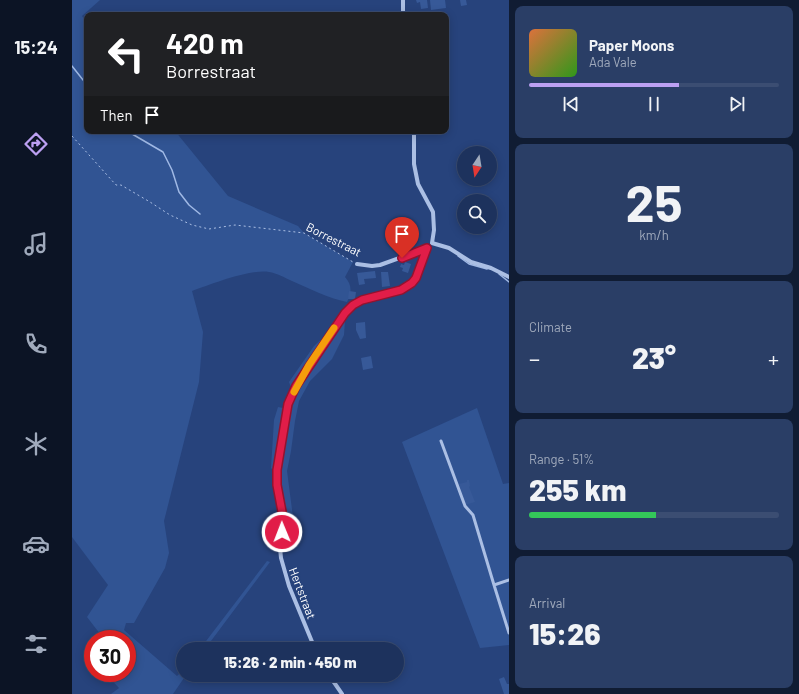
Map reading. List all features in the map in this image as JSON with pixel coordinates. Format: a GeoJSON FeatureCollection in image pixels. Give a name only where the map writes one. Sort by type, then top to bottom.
{"type":"FeatureCollection","features":[{"type":"Feature","properties":{"kind":"street"},"geometry":{"type":"LineString","coordinates":[[403,0],[403,12]]}},
{"type":"Feature","properties":{"kind":"street"},"geometry":{"type":"LineString","coordinates":[[414,134],[414,164],[418,184],[433,212],[434,230],[432,243],[449,248],[470,262],[491,268],[509,277]]}},
{"type":"Feature","properties":{"kind":"street","name":"Borrestraat"},"geometry":{"type":"LineString","coordinates":[[357,264],[372,266],[380,265],[427,248],[432,243]]}},
{"type":"Feature","properties":{"kind":"street","name":"Hertstraat"},"geometry":{"type":"LineString","coordinates":[[312,642],[289,586],[281,558],[283,517],[277,485],[277,470],[288,404],[296,386],[309,365],[345,313],[353,305],[362,300],[401,290],[412,283],[416,278],[427,248]]}},
{"type":"Feature","properties":{"kind":"street"},"geometry":{"type":"LineString","coordinates":[[334,682],[342,694]]}},
{"type":"Feature","properties":{"kind":"lane"},"geometry":{"type":"LineString","coordinates":[[442,441],[465,506],[473,515],[509,633]]}},
{"type":"Feature","properties":{"kind":"lane"},"geometry":{"type":"LineString","coordinates":[[494,585],[509,580]]}},
{"type":"Feature","properties":{"kind":"path","name":"Borrestraat"},"geometry":{"type":"LineString","coordinates":[[72,136],[116,185],[121,185],[170,215],[192,225],[209,229],[235,224],[304,233],[357,264]]}},
{"type":"Feature","properties":{"kind":"shaded area"},"geometry":{"type":"Polygon","coordinates":[[[72,0],[100,0],[86,12],[84,12],[82,16],[84,19],[84,134],[177,134],[228,196],[298,226],[304,233],[353,262],[345,277],[349,283],[350,289],[350,295],[347,302],[326,296],[278,274],[269,272],[241,275],[192,291],[203,332],[199,382],[164,521],[169,553],[165,568],[134,623],[126,623],[124,630],[97,630],[87,617],[108,585],[72,537],[72,0]]]}},
{"type":"Feature","properties":{"kind":"shaded area"},"geometry":{"type":"Polygon","coordinates":[[[345,320],[344,335],[332,359],[310,381],[299,401],[287,471],[293,517],[292,528],[287,546],[283,549],[285,517],[279,485],[279,470],[288,410],[298,388],[309,371],[313,369],[318,362],[320,352],[345,320]]]}},
{"type":"Feature","properties":{"kind":"shaded area"},"geometry":{"type":"Polygon","coordinates":[[[326,335],[292,390],[289,382],[314,346],[326,335]]]}},
{"type":"Feature","properties":{"kind":"shaded area"},"geometry":{"type":"Polygon","coordinates":[[[278,407],[283,408],[284,419],[275,472],[271,468],[274,420],[278,407]]]}},
{"type":"Feature","properties":{"kind":"shaded area"},"geometry":{"type":"Polygon","coordinates":[[[477,408],[503,484],[509,483],[509,645],[480,648],[402,442],[477,408]]]}},
{"type":"Feature","properties":{"kind":"shaded area"},"geometry":{"type":"Polygon","coordinates":[[[267,561],[270,562],[210,642],[205,642],[267,561]]]}},
{"type":"Feature","properties":{"kind":"shaded area"},"geometry":{"type":"Polygon","coordinates":[[[136,640],[176,675],[176,682],[181,682],[173,694],[111,694],[119,688],[113,682],[136,682],[136,640]]]}},
{"type":"Feature","properties":{"kind":"building"},"geometry":{"type":"Polygon","coordinates":[[[416,0],[427,0],[428,8],[421,9],[420,2],[417,3],[416,0]]]}},
{"type":"Feature","properties":{"kind":"building"},"geometry":{"type":"Polygon","coordinates":[[[430,0],[445,0],[446,8],[431,10],[430,0]]]}},
{"type":"Feature","properties":{"kind":"building"},"geometry":{"type":"Polygon","coordinates":[[[460,0],[466,0],[467,5],[461,6],[460,0]]]}},
{"type":"Feature","properties":{"kind":"building"},"geometry":{"type":"Polygon","coordinates":[[[405,262],[411,264],[408,273],[402,271],[403,268],[400,267],[401,264],[404,265],[405,262]]]}},
{"type":"Feature","properties":{"kind":"building"},"geometry":{"type":"Polygon","coordinates":[[[375,271],[376,278],[364,279],[365,284],[359,285],[357,273],[375,271]]]}},
{"type":"Feature","properties":{"kind":"building"},"geometry":{"type":"Polygon","coordinates":[[[381,272],[388,272],[390,286],[382,287],[381,272]]]}},
{"type":"Feature","properties":{"kind":"building"},"geometry":{"type":"Polygon","coordinates":[[[349,291],[356,292],[355,299],[348,299],[349,291]]]}},
{"type":"Feature","properties":{"kind":"building"},"geometry":{"type":"Polygon","coordinates":[[[365,322],[366,338],[360,339],[356,330],[356,323],[365,322]]]}},
{"type":"Feature","properties":{"kind":"building"},"geometry":{"type":"Polygon","coordinates":[[[371,356],[373,368],[363,370],[361,358],[371,356]]]}},
{"type":"Feature","properties":{"kind":"building"},"geometry":{"type":"Polygon","coordinates":[[[467,480],[469,480],[469,487],[475,502],[465,505],[459,484],[467,482],[467,480]]]}},
{"type":"Feature","properties":{"kind":"building"},"geometry":{"type":"Polygon","coordinates":[[[504,677],[507,684],[509,684],[509,694],[504,694],[499,679],[504,677]]]}},
{"type":"Feature","properties":{"kind":"waterway"},"geometry":{"type":"LineString","coordinates":[[72,66],[84,81]]}},
{"type":"Feature","properties":{"kind":"waterway"},"geometry":{"type":"LineString","coordinates":[[132,134],[163,152],[172,170],[179,192],[189,205],[200,214]]}},
{"type":"Feature","properties":{"kind":"waterway"},"geometry":{"type":"LineString","coordinates":[[458,256],[469,264],[487,269]]}},
{"type":"Feature","properties":{"kind":"waterway"},"geometry":{"type":"LineString","coordinates":[[499,274],[509,282]]}},
{"type":"Feature","properties":{"kind":"slow traffic"},"geometry":{"type":"LineString","coordinates":[[294,392],[309,365],[334,328]]}},
{"type":"Feature","properties":{"kind":"route"},"geometry":{"type":"LineString","coordinates":[[282,532],[283,517],[277,485],[277,470],[288,404],[296,386],[309,365],[345,313],[353,305],[362,300],[401,290],[407,287],[416,278],[427,248],[402,258]]}}]}
